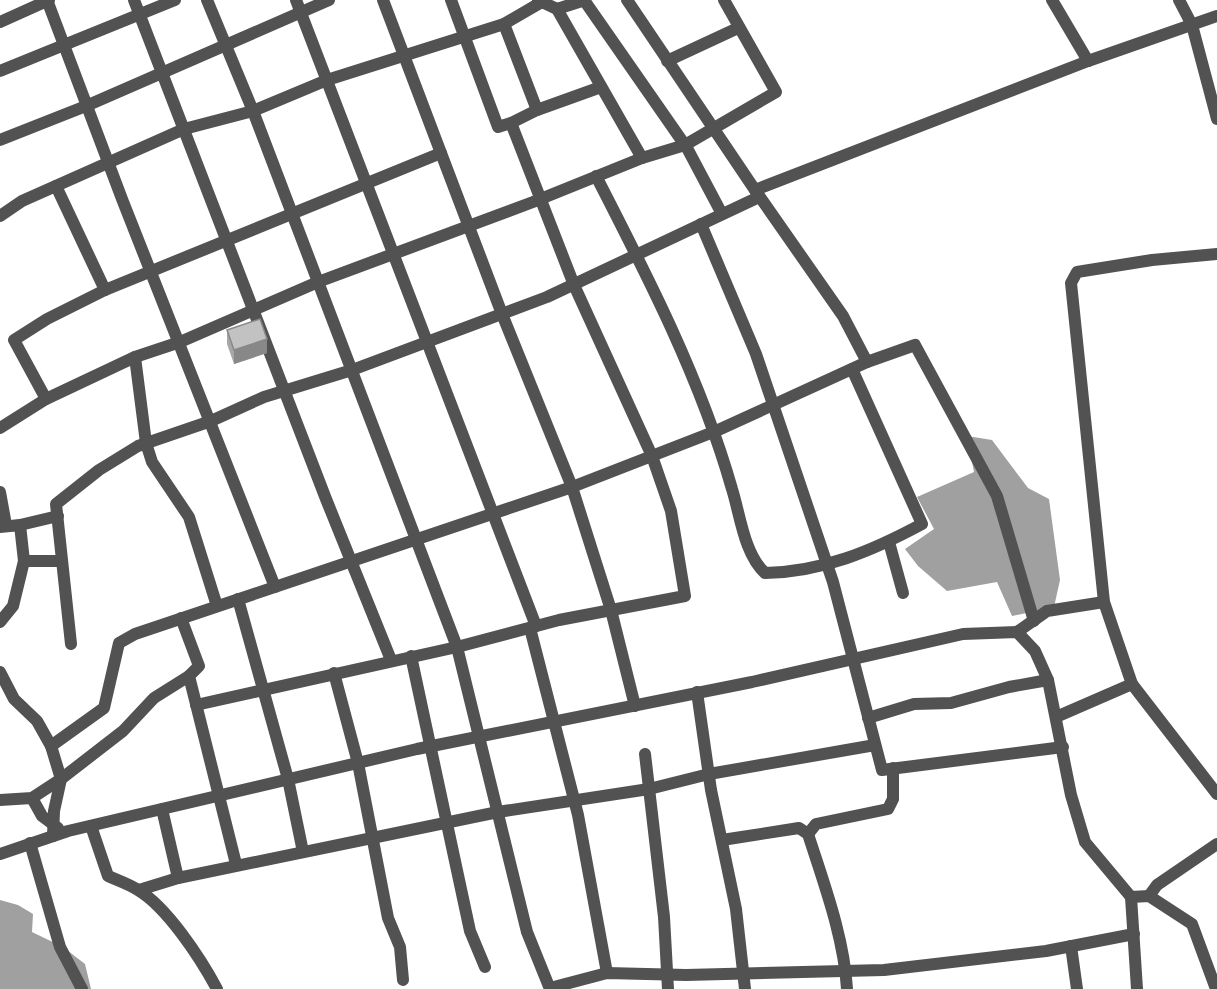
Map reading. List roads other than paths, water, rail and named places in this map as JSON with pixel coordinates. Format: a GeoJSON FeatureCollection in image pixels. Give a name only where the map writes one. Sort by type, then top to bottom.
{"type":"FeatureCollection","features":[{"type":"Feature","properties":{"kind":"street"},"geometry":{"type":"LineString","coordinates":[[0,22],[48,0],[108,163],[275,587]]}},
{"type":"Feature","properties":{"kind":"street"},"geometry":{"type":"LineString","coordinates":[[134,0],[391,660]]}},
{"type":"Feature","properties":{"kind":"street"},"geometry":{"type":"LineString","coordinates":[[0,71],[64,47],[175,0]]}},
{"type":"Feature","properties":{"kind":"street"},"geometry":{"type":"LineString","coordinates":[[207,0],[253,111],[457,646],[527,932],[550,989],[607,973],[743,974],[884,970],[1071,946],[1134,934]]}},
{"type":"Feature","properties":{"kind":"street"},"geometry":{"type":"LineString","coordinates":[[296,0],[493,513],[533,627],[574,799],[607,973]]}},
{"type":"Feature","properties":{"kind":"street"},"geometry":{"type":"LineString","coordinates":[[0,140],[162,74],[225,44],[329,0]]}},
{"type":"Feature","properties":{"kind":"street"},"geometry":{"type":"LineString","coordinates":[[383,0],[502,314],[572,487],[610,610],[635,706]]}},
{"type":"Feature","properties":{"kind":"street"},"geometry":{"type":"LineString","coordinates":[[451,0],[498,127],[601,87]]}},
{"type":"Feature","properties":{"kind":"street"},"geometry":{"type":"LineString","coordinates":[[557,9],[584,0],[685,145],[722,214]]}},
{"type":"Feature","properties":{"kind":"street"},"geometry":{"type":"LineString","coordinates":[[627,0],[757,194],[843,315],[867,362]]}},
{"type":"Feature","properties":{"kind":"street"},"geometry":{"type":"LineString","coordinates":[[0,428],[46,399],[135,357],[180,342],[253,308],[642,158],[685,145],[776,92],[724,0]]}},
{"type":"Feature","properties":{"kind":"street"},"geometry":{"type":"LineString","coordinates":[[1052,0],[1088,61]]}},
{"type":"Feature","properties":{"kind":"street"},"geometry":{"type":"LineString","coordinates":[[1179,0],[1192,25],[1217,119]]}},
{"type":"Feature","properties":{"kind":"street"},"geometry":{"type":"LineString","coordinates":[[0,216],[22,201],[184,129],[253,111],[327,80],[504,24],[539,2],[557,9],[642,158]]}},
{"type":"Feature","properties":{"kind":"street"},"geometry":{"type":"LineString","coordinates":[[71,644],[56,504],[99,471],[146,443],[211,421],[284,390],[351,370],[502,314],[637,256],[757,194],[1088,61],[1217,16]]}},
{"type":"Feature","properties":{"kind":"street"},"geometry":{"type":"LineString","coordinates":[[504,24],[537,110]]}},
{"type":"Feature","properties":{"kind":"street"},"geometry":{"type":"LineString","coordinates":[[667,61],[738,28]]}},
{"type":"Feature","properties":{"kind":"street"},"geometry":{"type":"LineString","coordinates":[[196,705],[533,627],[685,596],[671,511],[652,456],[574,285],[511,123]]}},
{"type":"Feature","properties":{"kind":"street"},"geometry":{"type":"LineString","coordinates":[[46,399],[14,340],[47,319],[105,290],[441,153]]}},
{"type":"Feature","properties":{"kind":"street"},"geometry":{"type":"LineString","coordinates":[[596,176],[637,256],[716,431],[749,547],[762,571],[777,573],[827,565],[874,550],[921,524],[852,369]]}},
{"type":"Feature","properties":{"kind":"street"},"geometry":{"type":"LineString","coordinates":[[56,186],[105,290]]}},
{"type":"Feature","properties":{"kind":"street"},"geometry":{"type":"LineString","coordinates":[[701,224],[756,354],[774,405],[827,565],[882,770],[1063,747]]}},
{"type":"Feature","properties":{"kind":"street"},"geometry":{"type":"LineString","coordinates":[[1217,254],[1077,272],[1071,283],[1104,602],[1132,684],[1217,793]]}},
{"type":"Feature","properties":{"kind":"street"},"geometry":{"type":"LineString","coordinates":[[51,746],[104,708],[119,643],[135,634],[572,487],[716,431],[867,362],[915,345],[997,496],[1034,621]]}},
{"type":"Feature","properties":{"kind":"street"},"geometry":{"type":"LineString","coordinates":[[135,357],[146,443],[152,462],[189,517],[216,606]]}},
{"type":"Feature","properties":{"kind":"street"},"geometry":{"type":"LineString","coordinates":[[0,492],[3,526],[20,525],[58,516]]}},
{"type":"Feature","properties":{"kind":"street"},"geometry":{"type":"LineString","coordinates":[[0,622],[13,606],[24,561],[20,525]]}},
{"type":"Feature","properties":{"kind":"street"},"geometry":{"type":"LineString","coordinates":[[889,542],[903,593]]}},
{"type":"Feature","properties":{"kind":"street"},"geometry":{"type":"LineString","coordinates":[[24,561],[62,561]]}},
{"type":"Feature","properties":{"kind":"street"},"geometry":{"type":"LineString","coordinates":[[238,599],[288,779],[303,852]]}},
{"type":"Feature","properties":{"kind":"street"},"geometry":{"type":"LineString","coordinates":[[0,854],[30,843],[53,831],[68,831],[430,747],[554,720],[697,693],[963,634],[1017,632],[1047,611],[1104,602]]}},
{"type":"Feature","properties":{"kind":"street"},"geometry":{"type":"LineString","coordinates":[[0,800],[32,798],[61,779],[123,731],[154,698],[189,676],[199,666],[181,618]]}},
{"type":"Feature","properties":{"kind":"street"},"geometry":{"type":"LineString","coordinates":[[1017,632],[1035,651],[1048,680],[1071,795],[1085,842],[1131,897],[1137,989]]}},
{"type":"Feature","properties":{"kind":"street"},"geometry":{"type":"LineString","coordinates":[[411,656],[470,931],[484,967]]}},
{"type":"Feature","properties":{"kind":"street"},"geometry":{"type":"LineString","coordinates":[[0,672],[14,699],[37,721],[51,746],[61,779],[53,831]]}},
{"type":"Feature","properties":{"kind":"street"},"geometry":{"type":"LineString","coordinates":[[334,673],[358,763],[388,918],[400,946],[403,980]]}},
{"type":"Feature","properties":{"kind":"street"},"geometry":{"type":"LineString","coordinates":[[189,676],[236,864]]}},
{"type":"Feature","properties":{"kind":"street"},"geometry":{"type":"LineString","coordinates":[[868,718],[914,704],[951,703],[1009,687],[1048,680]]}},
{"type":"Feature","properties":{"kind":"street"},"geometry":{"type":"LineString","coordinates":[[1056,717],[1132,684]]}},
{"type":"Feature","properties":{"kind":"street"},"geometry":{"type":"LineString","coordinates":[[697,693],[709,774],[736,909],[745,989]]}},
{"type":"Feature","properties":{"kind":"street"},"geometry":{"type":"LineString","coordinates":[[139,890],[236,864],[447,824],[498,812],[649,789],[709,774],[875,745]]}},
{"type":"Feature","properties":{"kind":"street"},"geometry":{"type":"LineString","coordinates":[[645,754],[664,917],[668,989]]}},
{"type":"Feature","properties":{"kind":"street"},"geometry":{"type":"LineString","coordinates":[[808,834],[816,824],[888,809],[893,799],[893,768]]}},
{"type":"Feature","properties":{"kind":"street"},"geometry":{"type":"LineString","coordinates":[[32,798],[53,831]]}},
{"type":"Feature","properties":{"kind":"street"},"geometry":{"type":"LineString","coordinates":[[162,809],[178,878]]}},
{"type":"Feature","properties":{"kind":"street"},"geometry":{"type":"LineString","coordinates":[[91,826],[108,876],[139,890],[167,918],[199,955],[217,989]]}},
{"type":"Feature","properties":{"kind":"street"},"geometry":{"type":"LineString","coordinates":[[722,840],[799,828],[808,834],[830,904],[846,971],[847,989]]}},
{"type":"Feature","properties":{"kind":"street"},"geometry":{"type":"LineString","coordinates":[[30,843],[60,947],[82,989]]}},
{"type":"Feature","properties":{"kind":"street"},"geometry":{"type":"LineString","coordinates":[[1149,896],[1157,885],[1217,843]]}},
{"type":"Feature","properties":{"kind":"street"},"geometry":{"type":"LineString","coordinates":[[1131,897],[1149,896],[1192,924],[1216,989]]}},
{"type":"Feature","properties":{"kind":"street"},"geometry":{"type":"LineString","coordinates":[[1071,946],[1077,989]]}}]}
